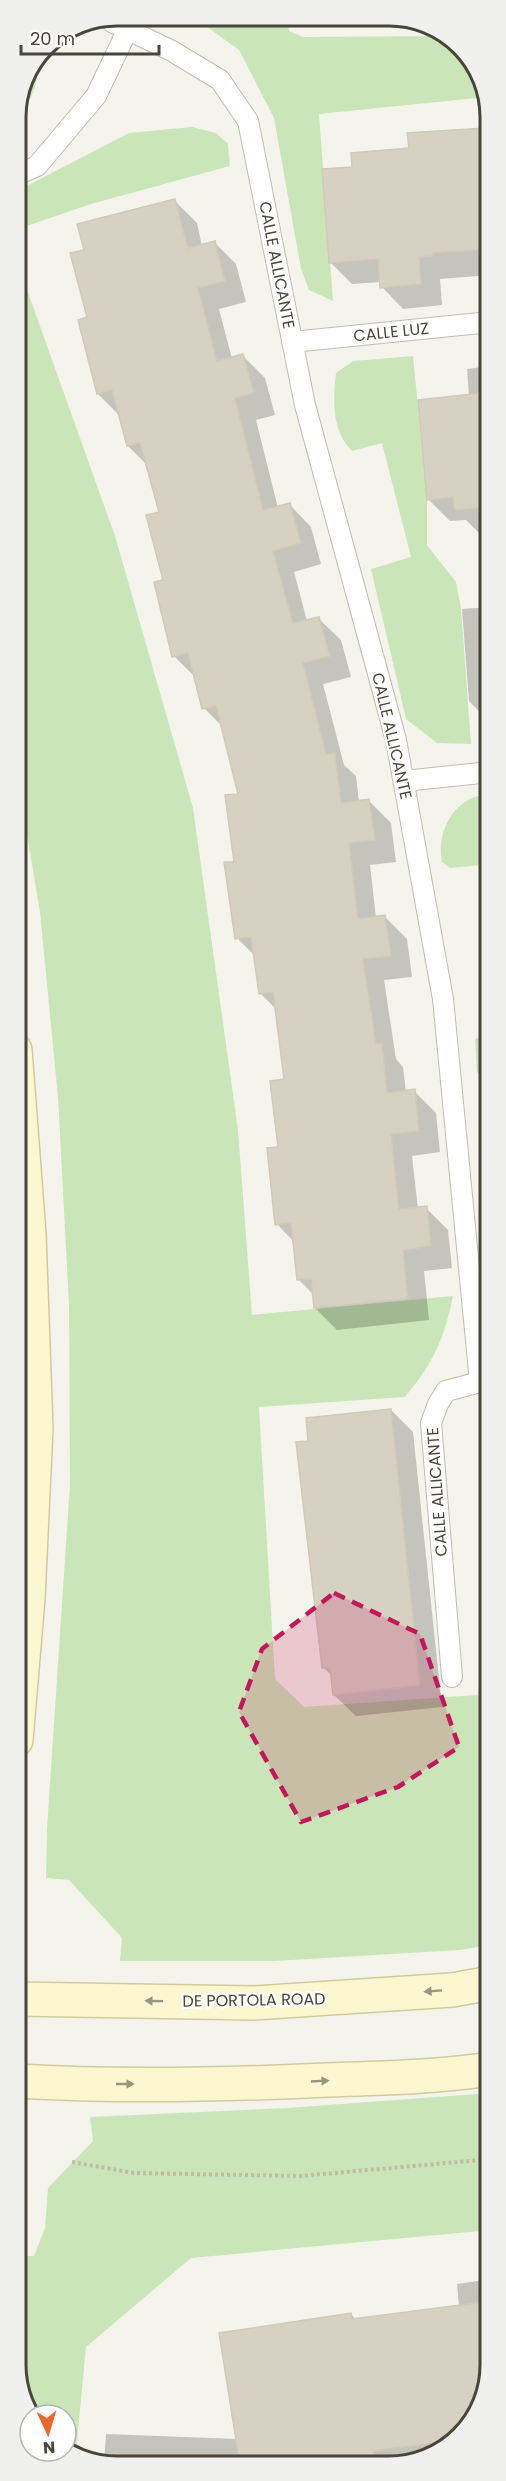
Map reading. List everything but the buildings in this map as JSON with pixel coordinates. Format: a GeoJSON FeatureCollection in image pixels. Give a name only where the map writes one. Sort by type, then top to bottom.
{"type":"FeatureCollection","features":[{"type":"Feature","properties":{"kind":"main road"},"geometry":{"type":"LineString","coordinates":[[25,1630],[36,1429],[26,1188]]}},
{"type":"Feature","properties":{"kind":"main road","name":"DE PORTOLA ROAD"},"geometry":{"type":"LineString","coordinates":[[25,1999],[253,2003],[452,1990],[480,1985]]}},
{"type":"Feature","properties":{"kind":"main road"},"geometry":{"type":"LineString","coordinates":[[25,2082],[67,2084],[258,2084],[452,2074],[480,2070]]}},
{"type":"Feature","properties":{"kind":"lane","name":"CALLE ALLICANTE"},"geometry":{"type":"LineString","coordinates":[[26,171],[37,166],[96,96],[120,26]]}},
{"type":"Feature","properties":{"kind":"lane","name":"CALLE ALLICANTE"},"geometry":{"type":"LineString","coordinates":[[122,26],[172,51],[220,80],[248,121],[305,405],[396,740],[404,781],[443,999],[480,1336]]}},
{"type":"Feature","properties":{"kind":"lane","name":"CALLE LUZ"},"geometry":{"type":"LineString","coordinates":[[292,342],[480,323]]}},
{"type":"Feature","properties":{"kind":"lane"},"geometry":{"type":"LineString","coordinates":[[404,781],[480,773]]}},
{"type":"Feature","properties":{"kind":"lane","name":"CALLE ALLICANTE"},"geometry":{"type":"LineString","coordinates":[[452,1677],[431,1424],[438,1404],[446,1391],[480,1383]]}},
{"type":"Feature","properties":{"kind":"path"},"geometry":{"type":"LineString","coordinates":[[72,2162],[134,2173],[301,2176],[480,2159]]}},
{"type":"Feature","properties":{"kind":"highlighted area"},"geometry":{"type":"Polygon","coordinates":[[[334,1593],[420,1634],[459,1747],[398,1787],[301,1822],[239,1712],[262,1649],[334,1593]]]}},
{"type":"Feature","properties":{"kind":"green space"},"geometry":{"type":"Polygon","coordinates":[[[206,26],[289,26],[289,31],[303,37],[432,36],[454,52],[471,76],[478,98],[319,114],[333,301],[309,290],[301,269],[274,118],[239,50],[206,26]]]}},
{"type":"Feature","properties":{"kind":"green space"},"geometry":{"type":"Polygon","coordinates":[[[38,71],[38,75],[27,104],[38,71]]]}},
{"type":"Feature","properties":{"kind":"green space"},"geometry":{"type":"Polygon","coordinates":[[[192,127],[216,133],[228,144],[230,166],[91,204],[26,226],[26,186],[129,133],[192,127]]]}},
{"type":"Feature","properties":{"kind":"green space"},"geometry":{"type":"Polygon","coordinates":[[[26,287],[115,536],[193,808],[238,1130],[252,1315],[453,1296],[442,1338],[431,1361],[405,1397],[259,1407],[275,1679],[304,1707],[480,1695],[480,1947],[459,1950],[275,1961],[120,1961],[122,1938],[69,1880],[46,1878],[47,1828],[70,1484],[69,1305],[58,1097],[40,912],[26,827],[26,287]]]}},
{"type":"Feature","properties":{"kind":"green space"},"geometry":{"type":"Polygon","coordinates":[[[413,356],[427,500],[427,545],[456,582],[461,608],[471,744],[437,743],[406,719],[371,569],[411,557],[382,443],[352,451],[340,434],[335,414],[336,373],[353,361],[413,356]]]}},
{"type":"Feature","properties":{"kind":"green space"},"geometry":{"type":"Polygon","coordinates":[[[480,796],[480,865],[450,868],[442,862],[443,834],[456,809],[472,798],[480,796]]]}},
{"type":"Feature","properties":{"kind":"green space"},"geometry":{"type":"Polygon","coordinates":[[[480,1037],[480,1074],[477,1072],[475,1039],[480,1037]]]}},
{"type":"Feature","properties":{"kind":"green space"},"geometry":{"type":"Polygon","coordinates":[[[480,2094],[480,2231],[191,2258],[86,2347],[78,2431],[78,2403],[34,2403],[29,2388],[25,2364],[25,2256],[34,2256],[45,2228],[48,2188],[93,2141],[90,2117],[287,2108],[480,2094]]]}}]}
